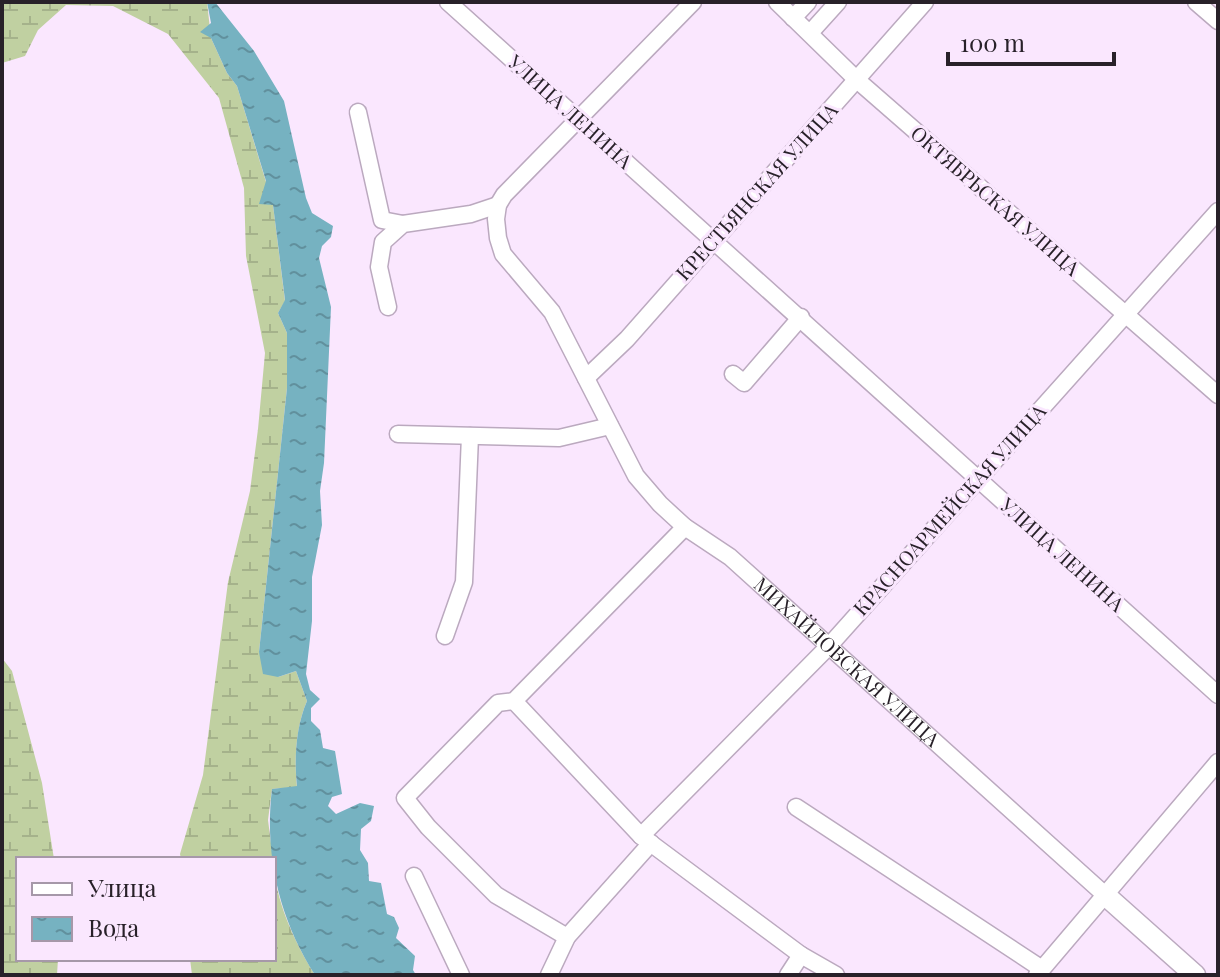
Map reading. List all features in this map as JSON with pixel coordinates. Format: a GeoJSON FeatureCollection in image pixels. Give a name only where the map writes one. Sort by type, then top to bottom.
{"type":"FeatureCollection","features":[{"type":"Feature","properties":{"kind":"main road","name":"МИХАЙЛОВСКАЯ УЛИЦА"},"geometry":{"type":"LineString","coordinates":[[1104,894],[1195,975]]}},
{"type":"Feature","properties":{"kind":"street","name":"УЛИЦА ЛЕНИНА"},"geometry":{"type":"LineString","coordinates":[[448,2],[1218,695]]}},
{"type":"Feature","properties":{"kind":"street"},"geometry":{"type":"LineString","coordinates":[[358,112],[382,220],[403,224],[471,214],[498,205],[693,2]]}},
{"type":"Feature","properties":{"kind":"street","name":"ОКТЯБРЬСКАЯ УЛИЦА"},"geometry":{"type":"LineString","coordinates":[[777,2],[857,80],[1218,395]]}},
{"type":"Feature","properties":{"kind":"street"},"geometry":{"type":"LineString","coordinates":[[793,18],[808,2]]}},
{"type":"Feature","properties":{"kind":"street"},"geometry":{"type":"LineString","coordinates":[[810,33],[838,2]]}},
{"type":"Feature","properties":{"kind":"street","name":"КРЕСТЬЯНСКАЯ УЛИЦА"},"geometry":{"type":"LineString","coordinates":[[586,378],[627,339],[925,2]]}},
{"type":"Feature","properties":{"kind":"street"},"geometry":{"type":"LineString","coordinates":[[1203,4],[1218,21]]}},
{"type":"Feature","properties":{"kind":"street","name":"МИХАЙЛОВСКАЯ УЛИЦА"},"geometry":{"type":"LineString","coordinates":[[498,205],[498,238],[503,254],[552,312],[636,476],[660,504],[685,527],[730,557],[1104,894]]}},
{"type":"Feature","properties":{"kind":"street","name":"КРАСНОАРМЕЙСКАЯ УЛИЦА"},"geometry":{"type":"LineString","coordinates":[[549,975],[567,937],[646,839],[829,646],[1218,211]]}},
{"type":"Feature","properties":{"kind":"street"},"geometry":{"type":"LineString","coordinates":[[388,307],[379,267],[383,242],[403,224]]}},
{"type":"Feature","properties":{"kind":"street"},"geometry":{"type":"LineString","coordinates":[[733,374],[744,383],[801,317]]}},
{"type":"Feature","properties":{"kind":"street"},"geometry":{"type":"LineString","coordinates":[[398,434],[559,438],[610,426]]}},
{"type":"Feature","properties":{"kind":"street"},"geometry":{"type":"LineString","coordinates":[[445,636],[464,582],[470,436]]}},
{"type":"Feature","properties":{"kind":"street"},"geometry":{"type":"LineString","coordinates":[[567,937],[496,895],[428,827],[405,798],[498,703],[514,701],[685,527]]}},
{"type":"Feature","properties":{"kind":"street"},"geometry":{"type":"LineString","coordinates":[[514,701],[646,839],[801,955],[836,975]]}},
{"type":"Feature","properties":{"kind":"street"},"geometry":{"type":"LineString","coordinates":[[796,807],[1039,972],[1218,762]]}},
{"type":"Feature","properties":{"kind":"street"},"geometry":{"type":"LineString","coordinates":[[414,876],[461,975]]}},
{"type":"Feature","properties":{"kind":"street"},"geometry":{"type":"LineString","coordinates":[[788,975],[801,955]]}},
{"type":"Feature","properties":{"kind":"green space"},"geometry":{"type":"Polygon","coordinates":[[[2,2],[207,2],[211,38],[227,73],[237,86],[273,205],[285,301],[278,313],[287,333],[287,388],[259,652],[278,677],[296,671],[307,701],[297,743],[297,787],[272,789],[268,820],[273,857],[181,857],[180,854],[203,775],[228,582],[250,491],[265,353],[246,256],[244,188],[219,98],[168,34],[113,6],[66,5],[38,30],[25,56],[2,63],[2,2]]]}},
{"type":"Feature","properties":{"kind":"green space"},"geometry":{"type":"Polygon","coordinates":[[[2,658],[12,671],[42,783],[54,857],[16,857],[16,961],[58,961],[57,975],[2,975],[2,658]]]}},
{"type":"Feature","properties":{"kind":"green space"},"geometry":{"type":"Polygon","coordinates":[[[276,881],[289,925],[315,975],[192,975],[190,961],[276,961],[276,881]]]}},
{"type":"Feature","properties":{"kind":"water"},"geometry":{"type":"Polygon","coordinates":[[[207,2],[215,2],[254,51],[284,101],[312,213],[333,226],[331,237],[322,246],[319,258],[331,307],[320,491],[322,525],[312,577],[312,621],[306,674],[310,690],[320,699],[311,708],[311,721],[320,730],[323,748],[335,751],[342,794],[332,797],[328,806],[336,814],[360,803],[374,806],[371,821],[361,829],[360,850],[368,863],[369,881],[381,883],[387,914],[394,917],[399,928],[396,938],[415,956],[413,970],[416,975],[315,975],[292,931],[277,885],[276,857],[272,857],[270,838],[272,789],[297,786],[297,743],[307,701],[296,671],[278,677],[263,674],[259,652],[287,388],[287,333],[278,313],[285,300],[273,205],[259,204],[266,181],[237,86],[227,73],[211,38],[200,32],[211,23],[207,2]]]}}]}
